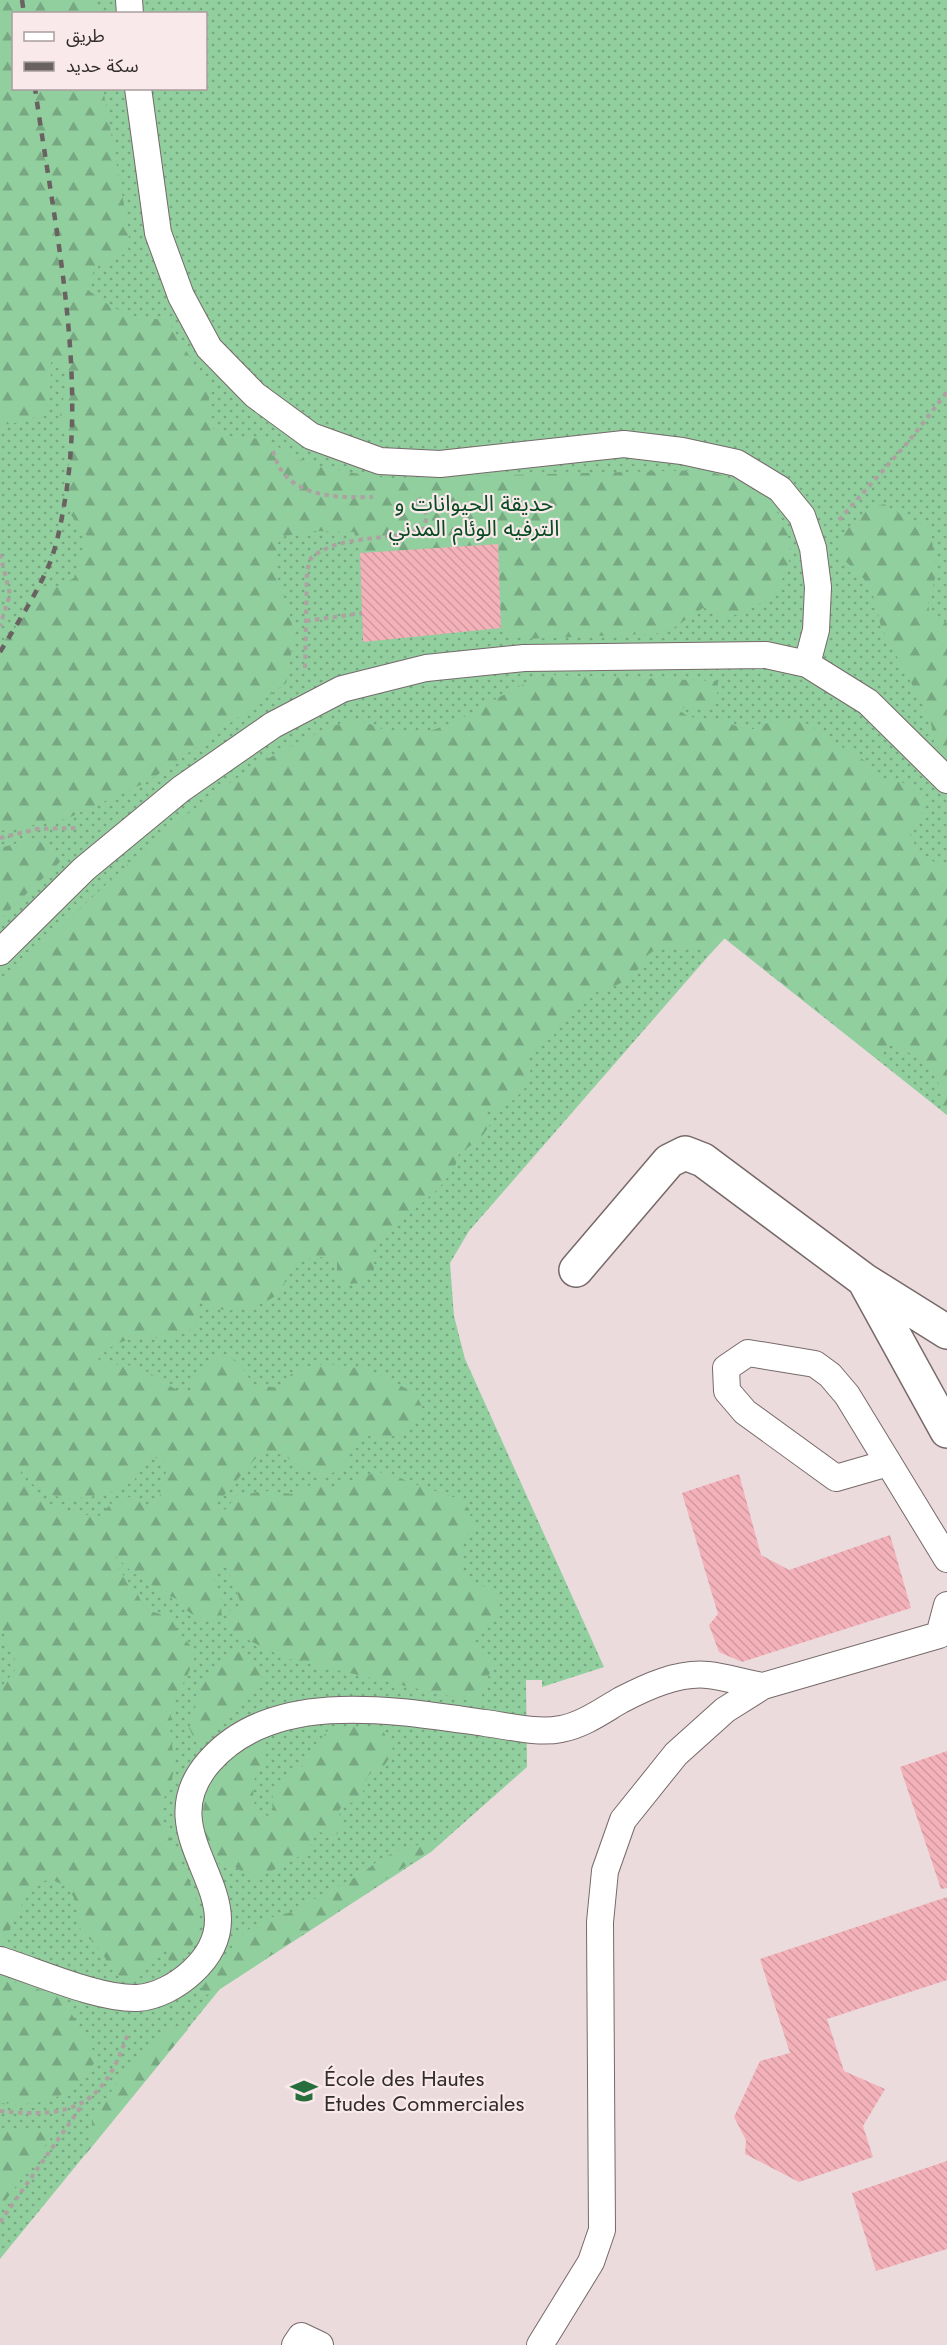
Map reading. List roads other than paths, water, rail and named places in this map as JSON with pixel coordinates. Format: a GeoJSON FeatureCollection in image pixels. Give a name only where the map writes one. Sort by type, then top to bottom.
{"type":"FeatureCollection","features":[{"type":"Feature","properties":{"kind":"street"},"geometry":{"type":"LineString","coordinates":[[576,1270],[669,1161],[685,1153],[703,1160],[864,1280],[947,1332]]}},
{"type":"Feature","properties":{"kind":"street"},"geometry":{"type":"LineString","coordinates":[[864,1280],[947,1431]]}},
{"type":"Feature","properties":{"kind":"lane"},"geometry":{"type":"LineString","coordinates":[[138,90],[158,233],[181,296],[209,348],[255,395],[311,436],[380,461],[440,464],[624,444],[693,453],[737,463],[780,489],[802,516],[813,548],[818,597],[816,630],[807,664]]}},
{"type":"Feature","properties":{"kind":"lane"},"geometry":{"type":"LineString","coordinates":[[0,952],[84,869],[181,789],[273,725],[342,689],[378,679],[479,661],[524,658],[766,655],[807,664],[868,702],[947,780]]}},
{"type":"Feature","properties":{"kind":"lane"},"geometry":{"type":"LineString","coordinates":[[888,1463],[836,1478],[745,1412],[727,1391],[726,1368],[748,1353],[815,1364],[830,1375],[847,1395],[947,1559]]}},
{"type":"Feature","properties":{"kind":"lane"},"geometry":{"type":"LineString","coordinates":[[540,2345],[591,2262],[602,2230],[600,1922],[605,1871],[623,1820],[676,1754],[724,1710],[763,1686],[939,1635],[947,1605]]}},
{"type":"Feature","properties":{"kind":"lane"},"geometry":{"type":"LineString","coordinates":[[0,1960],[111,1996],[138,1998],[172,1987],[188,1976],[203,1962],[214,1945],[220,1924],[217,1905],[189,1833],[189,1810],[194,1789],[208,1763],[231,1743],[258,1725],[292,1715],[338,1710],[419,1714],[526,1729],[560,1730],[663,1681],[706,1675],[763,1686]]}},
{"type":"Feature","properties":{"kind":"lane"},"geometry":{"type":"LineString","coordinates":[[295,2345],[301,2336],[320,2345]]}},
{"type":"Feature","properties":{"kind":"railway"},"geometry":{"type":"LineString","coordinates":[[22,0],[24,12]]}},
{"type":"Feature","properties":{"kind":"railway"},"geometry":{"type":"LineString","coordinates":[[0,652],[32,598],[52,557],[66,494],[71,445],[72,394],[65,291],[35,90]]}},
{"type":"Feature","properties":{"kind":"place","name":"École des Hautes Etudes Commerciales"},"geometry":{"type":"Point","coordinates":[304,2091]}},
{"type":"Feature","properties":{"kind":"park label","name":"حديقة الحيوانات و الترفيه الوئام المدني"},"geometry":{"type":"Point","coordinates":[474,516]}}]}
